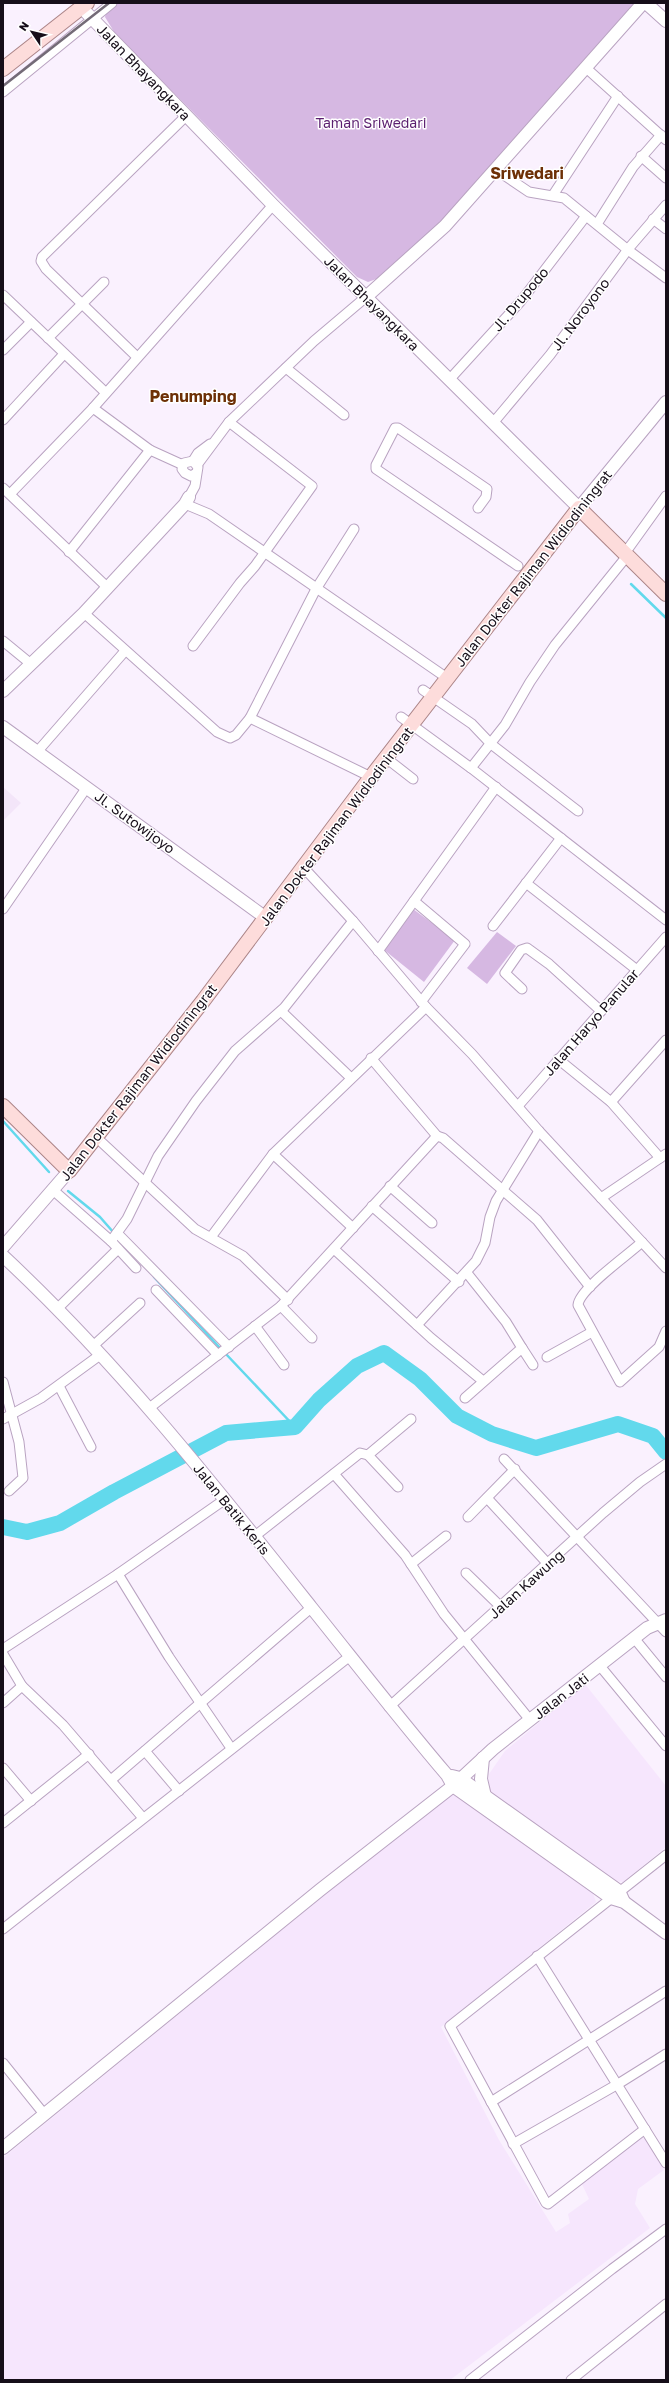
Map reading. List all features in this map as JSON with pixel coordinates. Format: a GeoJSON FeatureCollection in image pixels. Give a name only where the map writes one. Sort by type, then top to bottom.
{"type":"FeatureCollection","features":[{"type":"Feature","properties":{"kind":"main road"},"geometry":{"type":"LineString","coordinates":[[366,297],[426,244],[643,3]]}},
{"type":"Feature","properties":{"kind":"main road"},"geometry":{"type":"LineString","coordinates":[[646,3],[666,21]]}},
{"type":"Feature","properties":{"kind":"main road","name":"Jalan Bhayangkara"},"geometry":{"type":"LineString","coordinates":[[84,5],[92,19],[186,116],[449,380],[666,594]]}},
{"type":"Feature","properties":{"kind":"main road"},"geometry":{"type":"LineString","coordinates":[[3,69],[84,5]]}},
{"type":"Feature","properties":{"kind":"main road","name":"Jalan Dokter Rajiman Widiodiningrat"},"geometry":{"type":"LineString","coordinates":[[3,1247],[97,1138],[304,868],[386,758],[407,721],[428,694],[447,678],[579,508],[666,402]]}},
{"type":"Feature","properties":{"kind":"main road"},"geometry":{"type":"LineString","coordinates":[[3,691],[84,613],[187,500]]}},
{"type":"Feature","properties":{"kind":"main road","name":"Jl. Sutowijoyo"},"geometry":{"type":"LineString","coordinates":[[3,727],[266,918]]}},
{"type":"Feature","properties":{"kind":"main road"},"geometry":{"type":"LineString","coordinates":[[3,1106],[69,1171]]}},
{"type":"Feature","properties":{"kind":"main road","name":"Jalan Batik Keris"},"geometry":{"type":"LineString","coordinates":[[3,1256],[58,1308],[181,1445],[198,1468],[312,1607],[389,1707],[453,1780]]}},
{"type":"Feature","properties":{"kind":"main road","name":"Jalan Jati"},"geometry":{"type":"LineString","coordinates":[[3,2148],[453,1780],[647,1628],[662,1621]]}},
{"type":"Feature","properties":{"kind":"main road"},"geometry":{"type":"LineString","coordinates":[[483,1758],[481,1779],[485,1796]]}},
{"type":"Feature","properties":{"kind":"main road"},"geometry":{"type":"LineString","coordinates":[[453,1780],[485,1796],[521,1828]]}},
{"type":"Feature","properties":{"kind":"main road"},"geometry":{"type":"LineString","coordinates":[[453,1780],[618,1897],[666,1933]]}},
{"type":"Feature","properties":{"kind":"street"},"geometry":{"type":"LineString","coordinates":[[3,92],[112,3]]}},
{"type":"Feature","properties":{"kind":"street"},"geometry":{"type":"LineString","coordinates":[[585,67],[663,137],[641,156],[597,224]]}},
{"type":"Feature","properties":{"kind":"street"},"geometry":{"type":"LineString","coordinates":[[553,195],[618,96]]}},
{"type":"Feature","properties":{"kind":"street"},"geometry":{"type":"LineString","coordinates":[[137,357],[46,269],[42,261],[45,253],[186,116]]}},
{"type":"Feature","properties":{"kind":"street"},"geometry":{"type":"LineString","coordinates":[[641,156],[666,178]]}},
{"type":"Feature","properties":{"kind":"street"},"geometry":{"type":"LineString","coordinates":[[495,168],[528,192],[564,198],[628,250],[666,278]]}},
{"type":"Feature","properties":{"kind":"street"},"geometry":{"type":"LineString","coordinates":[[108,588],[6,491],[93,408],[105,392],[274,205]]}},
{"type":"Feature","properties":{"kind":"street","name":"Jl. Noroyono"},"geometry":{"type":"LineString","coordinates":[[493,423],[550,355],[628,250],[666,205]]}},
{"type":"Feature","properties":{"kind":"street","name":"Jl. Drupodo"},"geometry":{"type":"LineString","coordinates":[[449,380],[521,301],[586,216]]}},
{"type":"Feature","properties":{"kind":"street"},"geometry":{"type":"LineString","coordinates":[[653,219],[666,229]]}},
{"type":"Feature","properties":{"kind":"street"},"geometry":{"type":"LineString","coordinates":[[48,338],[104,282]]}},
{"type":"Feature","properties":{"kind":"street"},"geometry":{"type":"LineString","coordinates":[[3,295],[105,392]]}},
{"type":"Feature","properties":{"kind":"street"},"geometry":{"type":"LineString","coordinates":[[194,469],[203,460],[214,441],[229,422],[286,368],[366,297]]}},
{"type":"Feature","properties":{"kind":"street"},"geometry":{"type":"LineString","coordinates":[[3,350],[31,322]]}},
{"type":"Feature","properties":{"kind":"street"},"geometry":{"type":"LineString","coordinates":[[3,420],[64,354]]}},
{"type":"Feature","properties":{"kind":"street"},"geometry":{"type":"LineString","coordinates":[[286,368],[344,415]]}},
{"type":"Feature","properties":{"kind":"street"},"geometry":{"type":"LineString","coordinates":[[93,408],[150,450],[183,465],[186,461],[194,469],[195,486],[187,500],[447,678]]}},
{"type":"Feature","properties":{"kind":"street"},"geometry":{"type":"LineString","coordinates":[[193,646],[264,553],[312,486],[229,422]]}},
{"type":"Feature","properties":{"kind":"street"},"geometry":{"type":"LineString","coordinates":[[478,508],[486,497],[487,489],[398,428],[395,428],[376,465],[376,469],[518,566]]}},
{"type":"Feature","properties":{"kind":"street"},"geometry":{"type":"LineString","coordinates":[[69,552],[150,450]]}},
{"type":"Feature","properties":{"kind":"street"},"geometry":{"type":"LineString","coordinates":[[471,768],[491,744],[546,658],[626,554],[666,496]]}},
{"type":"Feature","properties":{"kind":"street"},"geometry":{"type":"LineString","coordinates":[[84,613],[224,736],[230,738],[236,735],[250,718],[316,589],[354,529]]}},
{"type":"Feature","properties":{"kind":"street"},"geometry":{"type":"LineString","coordinates":[[3,641],[31,664]]}},
{"type":"Feature","properties":{"kind":"street"},"geometry":{"type":"LineString","coordinates":[[37,752],[126,651]]}},
{"type":"Feature","properties":{"kind":"street"},"geometry":{"type":"LineString","coordinates":[[428,694],[472,724],[491,744],[578,811]]}},
{"type":"Feature","properties":{"kind":"street"},"geometry":{"type":"LineString","coordinates":[[250,718],[371,777]]}},
{"type":"Feature","properties":{"kind":"street"},"geometry":{"type":"LineString","coordinates":[[407,721],[471,768],[666,920]]}},
{"type":"Feature","properties":{"kind":"street"},"geometry":{"type":"LineString","coordinates":[[386,758],[413,779]]}},
{"type":"Feature","properties":{"kind":"street"},"geometry":{"type":"LineString","coordinates":[[3,909],[87,787]]}},
{"type":"Feature","properties":{"kind":"street"},"geometry":{"type":"LineString","coordinates":[[378,951],[496,788]]}},
{"type":"Feature","properties":{"kind":"street"},"geometry":{"type":"LineString","coordinates":[[493,926],[561,838]]}},
{"type":"Feature","properties":{"kind":"street"},"geometry":{"type":"LineString","coordinates":[[304,868],[424,1004],[472,1054],[539,1131],[666,1268]]}},
{"type":"Feature","properties":{"kind":"street"},"geometry":{"type":"LineString","coordinates":[[526,884],[637,970]]}},
{"type":"Feature","properties":{"kind":"street"},"geometry":{"type":"LineString","coordinates":[[211,1237],[248,1184],[273,1154],[424,1004],[465,944],[414,901]]}},
{"type":"Feature","properties":{"kind":"street"},"geometry":{"type":"LineString","coordinates":[[136,1268],[118,1249],[115,1237],[168,1140],[235,1051],[281,1011],[352,921]]}},
{"type":"Feature","properties":{"kind":"street","name":"Jalan Haryo Panular"},"geometry":{"type":"LineString","coordinates":[[518,1106],[637,970],[664,943]]}},
{"type":"Feature","properties":{"kind":"street"},"geometry":{"type":"LineString","coordinates":[[522,989],[505,973],[521,950],[527,948],[549,964],[601,1011]]}},
{"type":"Feature","properties":{"kind":"street"},"geometry":{"type":"LineString","coordinates":[[281,1011],[350,1078]]}},
{"type":"Feature","properties":{"kind":"street"},"geometry":{"type":"LineString","coordinates":[[611,1102],[666,1040]]}},
{"type":"Feature","properties":{"kind":"street"},"geometry":{"type":"LineString","coordinates":[[371,1058],[437,1136],[442,1138],[503,1189],[548,1232],[590,1287]]}},
{"type":"Feature","properties":{"kind":"street"},"geometry":{"type":"LineString","coordinates":[[558,1059],[611,1102],[663,1156],[601,1198]]}},
{"type":"Feature","properties":{"kind":"street"},"geometry":{"type":"LineString","coordinates":[[417,1325],[467,1273],[482,1251],[492,1209],[539,1131]]}},
{"type":"Feature","properties":{"kind":"street"},"geometry":{"type":"LineString","coordinates":[[148,1409],[285,1303],[437,1136]]}},
{"type":"Feature","properties":{"kind":"street"},"geometry":{"type":"LineString","coordinates":[[97,1138],[146,1181],[180,1216],[195,1229],[243,1256],[285,1303],[312,1338]]}},
{"type":"Feature","properties":{"kind":"street"},"geometry":{"type":"LineString","coordinates":[[273,1154],[353,1228]]}},
{"type":"Feature","properties":{"kind":"street"},"geometry":{"type":"LineString","coordinates":[[390,1186],[432,1223]]}},
{"type":"Feature","properties":{"kind":"street"},"geometry":{"type":"LineString","coordinates":[[53,1190],[115,1237],[224,1351]]}},
{"type":"Feature","properties":{"kind":"street"},"geometry":{"type":"LineString","coordinates":[[372,1206],[459,1282]]}},
{"type":"Feature","properties":{"kind":"street"},"geometry":{"type":"LineString","coordinates":[[642,1242],[590,1287],[580,1297],[578,1305],[620,1382],[659,1347],[666,1331]]}},
{"type":"Feature","properties":{"kind":"street"},"geometry":{"type":"LineString","coordinates":[[58,1308],[118,1249]]}},
{"type":"Feature","properties":{"kind":"street"},"geometry":{"type":"LineString","coordinates":[[334,1249],[417,1325],[483,1381]]}},
{"type":"Feature","properties":{"kind":"street"},"geometry":{"type":"LineString","coordinates":[[467,1273],[506,1322],[533,1365]]}},
{"type":"Feature","properties":{"kind":"street"},"geometry":{"type":"LineString","coordinates":[[156,1290],[224,1351]]}},
{"type":"Feature","properties":{"kind":"street"},"geometry":{"type":"LineString","coordinates":[[3,1419],[59,1386],[97,1350],[140,1303]]}},
{"type":"Feature","properties":{"kind":"street"},"geometry":{"type":"LineString","coordinates":[[255,1326],[284,1365]]}},
{"type":"Feature","properties":{"kind":"street"},"geometry":{"type":"LineString","coordinates":[[547,1357],[592,1332]]}},
{"type":"Feature","properties":{"kind":"street"},"geometry":{"type":"LineString","coordinates":[[465,1398],[522,1348]]}},
{"type":"Feature","properties":{"kind":"street"},"geometry":{"type":"LineString","coordinates":[[3,1382],[20,1442],[22,1478],[9,1491]]}},
{"type":"Feature","properties":{"kind":"street"},"geometry":{"type":"LineString","coordinates":[[59,1386],[91,1447]]}},
{"type":"Feature","properties":{"kind":"street"},"geometry":{"type":"LineString","coordinates":[[368,1455],[411,1419]]}},
{"type":"Feature","properties":{"kind":"street"},"geometry":{"type":"LineString","coordinates":[[254,1536],[358,1454],[362,1453],[368,1455],[398,1487]]}},
{"type":"Feature","properties":{"kind":"street"},"geometry":{"type":"LineString","coordinates":[[504,1459],[662,1621],[666,1632]]}},
{"type":"Feature","properties":{"kind":"street","name":"Jalan Kawung"},"geometry":{"type":"LineString","coordinates":[[389,1707],[636,1486],[665,1465]]}},
{"type":"Feature","properties":{"kind":"street"},"geometry":{"type":"LineString","coordinates":[[468,1517],[515,1469]]}},
{"type":"Feature","properties":{"kind":"street"},"geometry":{"type":"LineString","coordinates":[[334,1474],[411,1564],[444,1614],[530,1720]]}},
{"type":"Feature","properties":{"kind":"street"},"geometry":{"type":"LineString","coordinates":[[486,1498],[548,1564]]}},
{"type":"Feature","properties":{"kind":"street"},"geometry":{"type":"LineString","coordinates":[[3,1649],[118,1574],[224,1500]]}},
{"type":"Feature","properties":{"kind":"street"},"geometry":{"type":"LineString","coordinates":[[411,1564],[446,1536]]}},
{"type":"Feature","properties":{"kind":"street"},"geometry":{"type":"LineString","coordinates":[[466,1573],[501,1607]]}},
{"type":"Feature","properties":{"kind":"street"},"geometry":{"type":"LineString","coordinates":[[118,1574],[200,1703],[231,1748]]}},
{"type":"Feature","properties":{"kind":"street"},"geometry":{"type":"LineString","coordinates":[[111,1780],[312,1607]]}},
{"type":"Feature","properties":{"kind":"street"},"geometry":{"type":"LineString","coordinates":[[634,1638],[666,1677]]}},
{"type":"Feature","properties":{"kind":"street"},"geometry":{"type":"LineString","coordinates":[[3,1654],[22,1686],[63,1724],[143,1818]]}},
{"type":"Feature","properties":{"kind":"street"},"geometry":{"type":"LineString","coordinates":[[3,1928],[350,1656]]}},
{"type":"Feature","properties":{"kind":"street"},"geometry":{"type":"LineString","coordinates":[[600,1666],[666,1746]]}},
{"type":"Feature","properties":{"kind":"street"},"geometry":{"type":"LineString","coordinates":[[3,1703],[22,1686]]}},
{"type":"Feature","properties":{"kind":"street"},"geometry":{"type":"LineString","coordinates":[[145,1751],[178,1792]]}},
{"type":"Feature","properties":{"kind":"street"},"geometry":{"type":"LineString","coordinates":[[3,1823],[89,1754]]}},
{"type":"Feature","properties":{"kind":"street"},"geometry":{"type":"LineString","coordinates":[[3,1768],[31,1801]]}},
{"type":"Feature","properties":{"kind":"street"},"geometry":{"type":"LineString","coordinates":[[645,2129],[547,2204],[450,2026],[537,1956],[618,1897],[666,1855]]}},
{"type":"Feature","properties":{"kind":"street"},"geometry":{"type":"LineString","coordinates":[[537,1956],[666,2163]]}},
{"type":"Feature","properties":{"kind":"street"},"geometry":{"type":"LineString","coordinates":[[491,2102],[666,1991]]}},
{"type":"Feature","properties":{"kind":"street"},"geometry":{"type":"LineString","coordinates":[[513,2144],[618,2084],[666,2054]]}},
{"type":"Feature","properties":{"kind":"street"},"geometry":{"type":"LineString","coordinates":[[3,2063],[44,2114]]}},
{"type":"Feature","properties":{"kind":"street"},"geometry":{"type":"LineString","coordinates":[[470,2380],[606,2273],[666,2229]]}},
{"type":"Feature","properties":{"kind":"street"},"geometry":{"type":"LineString","coordinates":[[571,2380],[666,2304]]}},
{"type":"Feature","properties":{"kind":"shaded area"},"geometry":{"type":"Polygon","coordinates":[[[3,787],[21,803],[3,821],[3,787]]]}},
{"type":"Feature","properties":{"kind":"shaded area"},"geometry":{"type":"Polygon","coordinates":[[[585,1684],[666,1786],[666,1847],[623,1882],[616,1881],[499,1799],[488,1788],[489,1774],[505,1751],[585,1684]]]}},
{"type":"Feature","properties":{"kind":"shaded area"},"geometry":{"type":"Polygon","coordinates":[[[448,1794],[458,1794],[592,1890],[596,1902],[441,2027],[499,2140],[556,2232],[570,2223],[568,2214],[589,2199],[580,2180],[638,2135],[645,2139],[664,2170],[638,2189],[635,2204],[650,2228],[450,2380],[3,2380],[3,2158],[448,1794]]]}},
{"type":"Feature","properties":{"kind":"green space","name":"Taman Sriwedari"},"geometry":{"type":"Polygon","coordinates":[[[118,3],[637,3],[431,233],[379,278],[368,282],[357,277],[116,35],[105,17],[106,13],[118,3]]]}},
{"type":"Feature","properties":{"kind":"green space"},"geometry":{"type":"Polygon","coordinates":[[[413,909],[455,940],[424,982],[383,949],[413,909]]]}},
{"type":"Feature","properties":{"kind":"green space"},"geometry":{"type":"Polygon","coordinates":[[[497,932],[516,946],[487,984],[467,968],[497,932]]]}},
{"type":"Feature","properties":{"kind":"waterway"},"geometry":{"type":"LineString","coordinates":[[631,584],[666,618]]}},
{"type":"Feature","properties":{"kind":"waterway"},"geometry":{"type":"LineString","coordinates":[[3,1121],[49,1172]]}},
{"type":"Feature","properties":{"kind":"waterway"},"geometry":{"type":"LineString","coordinates":[[68,1191],[100,1217],[114,1233]]}},
{"type":"Feature","properties":{"kind":"waterway"},"geometry":{"type":"LineString","coordinates":[[154,1277],[221,1349]]}},
{"type":"Feature","properties":{"kind":"waterway"},"geometry":{"type":"LineString","coordinates":[[225,1353],[295,1427]]}},
{"type":"Feature","properties":{"kind":"waterway"},"geometry":{"type":"LineString","coordinates":[[3,1527],[27,1532],[60,1523],[114,1492],[226,1433],[295,1427],[319,1400],[357,1366],[384,1353],[420,1379],[457,1416],[492,1434],[536,1448],[618,1424],[653,1436],[666,1452]]}},
{"type":"Feature","properties":{"kind":"railway"},"geometry":{"type":"LineString","coordinates":[[3,86],[109,3]]}},
{"type":"Feature","properties":{"kind":"district","name":"Sriwedari"},"geometry":{"type":"Point","coordinates":[527,173]}},
{"type":"Feature","properties":{"kind":"district","name":"Penumping"},"geometry":{"type":"Point","coordinates":[193,396]}}]}
